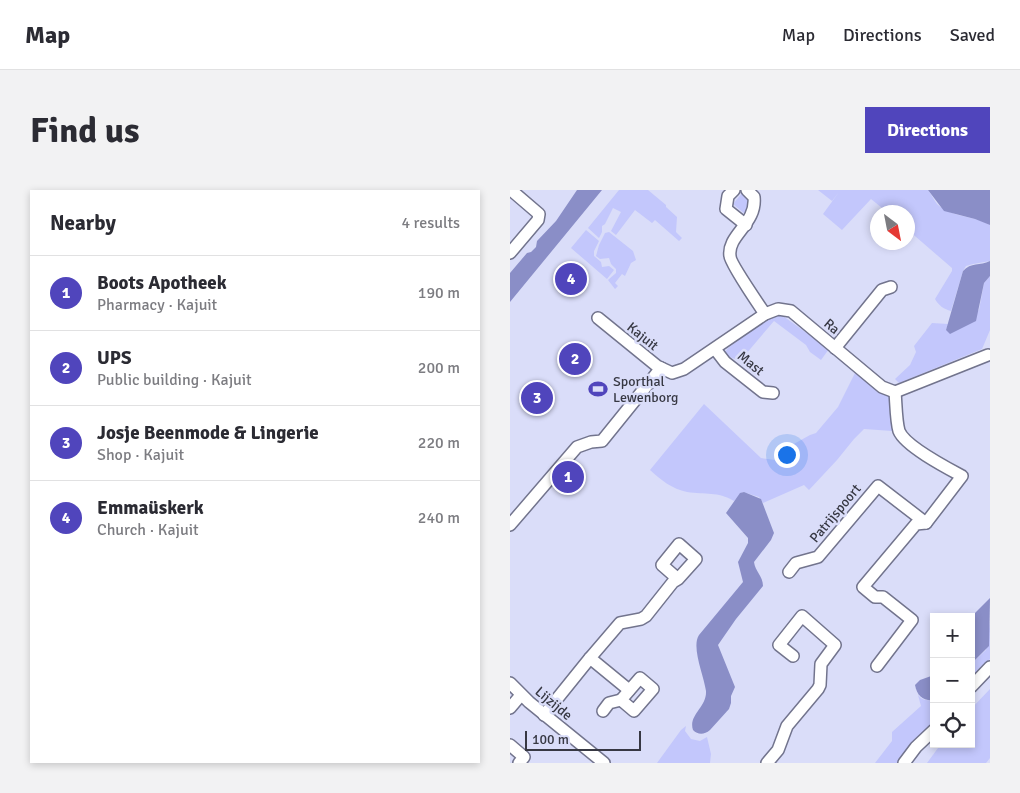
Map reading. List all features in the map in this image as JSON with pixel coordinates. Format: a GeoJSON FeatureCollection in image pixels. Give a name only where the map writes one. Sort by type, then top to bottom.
{"type":"FeatureCollection","features":[{"type":"Feature","properties":{"kind":"street"},"geometry":{"type":"LineString","coordinates":[[510,253],[538,220],[540,214],[511,190]]}},
{"type":"Feature","properties":{"kind":"street"},"geometry":{"type":"LineString","coordinates":[[734,190],[728,196],[726,209],[746,225]]}},
{"type":"Feature","properties":{"kind":"street"},"geometry":{"type":"LineString","coordinates":[[747,190],[754,197],[755,206],[746,225],[731,245],[729,258],[765,314]]}},
{"type":"Feature","properties":{"kind":"street"},"geometry":{"type":"LineString","coordinates":[[835,348],[882,290],[892,287]]}},
{"type":"Feature","properties":{"kind":"street","name":"Ra"},"geometry":{"type":"LineString","coordinates":[[661,368],[672,373],[684,369],[765,314],[778,309],[791,311],[882,387],[895,392]]}},
{"type":"Feature","properties":{"kind":"street","name":"Kajuit"},"geometry":{"type":"LineString","coordinates":[[510,525],[565,459],[577,448],[591,442],[602,441],[661,368],[598,318]]}},
{"type":"Feature","properties":{"kind":"street","name":"Mast"},"geometry":{"type":"LineString","coordinates":[[715,349],[726,362],[763,392],[773,393]]}},
{"type":"Feature","properties":{"kind":"street"},"geometry":{"type":"LineString","coordinates":[[876,666],[912,620],[883,597],[875,597],[863,587],[916,524],[926,523],[962,476],[942,466],[906,441],[899,431],[895,392],[989,354]]}},
{"type":"Feature","properties":{"kind":"street","name":"Patrijspoort"},"geometry":{"type":"LineString","coordinates":[[789,572],[796,563],[818,557],[878,486],[926,523]]}},
{"type":"Feature","properties":{"kind":"street"},"geometry":{"type":"LineString","coordinates":[[544,714],[620,622],[642,619],[678,579]]}},
{"type":"Feature","properties":{"kind":"street"},"geometry":{"type":"LineString","coordinates":[[767,763],[778,750],[787,726],[818,689],[820,685],[820,664],[835,645],[802,616],[779,645],[793,656]]}},
{"type":"Feature","properties":{"kind":"street"},"geometry":{"type":"LineString","coordinates":[[590,658],[629,690]]}},
{"type":"Feature","properties":{"kind":"street"},"geometry":{"type":"LineString","coordinates":[[975,683],[990,667]]}},
{"type":"Feature","properties":{"kind":"street"},"geometry":{"type":"LineString","coordinates":[[603,711],[609,703],[621,700],[640,678],[653,689],[634,711],[621,700]]}},
{"type":"Feature","properties":{"kind":"street","name":"Lijzijde"},"geometry":{"type":"LineString","coordinates":[[510,683],[521,695],[598,761]]}},
{"type":"Feature","properties":{"kind":"street"},"geometry":{"type":"LineString","coordinates":[[510,708],[521,695]]}},
{"type":"Feature","properties":{"kind":"street"},"geometry":{"type":"LineString","coordinates":[[904,763],[916,747],[930,734]]}},
{"type":"Feature","properties":{"kind":"street"},"geometry":{"type":"LineString","coordinates":[[911,763],[924,741]]}},
{"type":"Feature","properties":{"kind":"street"},"geometry":{"type":"LineString","coordinates":[[510,745],[524,757],[519,763]]}},
{"type":"Feature","properties":{"kind":"shaded area"},"geometry":{"type":"Polygon","coordinates":[[[577,190],[602,190],[510,302],[510,273],[527,253],[536,247],[537,241],[556,221],[577,190]]]}},
{"type":"Feature","properties":{"kind":"shaded area"},"geometry":{"type":"Polygon","coordinates":[[[619,190],[648,190],[677,217],[676,232],[682,238],[679,241],[655,220],[652,223],[635,210],[616,235],[611,231],[621,212],[613,208],[605,224],[602,226],[599,238],[588,228],[619,190]]]}},
{"type":"Feature","properties":{"kind":"shaded area"},"geometry":{"type":"Polygon","coordinates":[[[818,190],[928,190],[937,204],[943,209],[990,225],[990,261],[966,266],[951,311],[940,305],[935,299],[952,268],[915,236],[915,205],[878,205],[871,199],[842,230],[823,214],[839,192],[832,201],[818,190]]]}},
{"type":"Feature","properties":{"kind":"shaded area"},"geometry":{"type":"Polygon","coordinates":[[[928,190],[990,190],[990,225],[944,211],[928,190]]]}},
{"type":"Feature","properties":{"kind":"shaded area"},"geometry":{"type":"Polygon","coordinates":[[[743,192],[752,199],[745,214],[733,204],[743,192]]]}},
{"type":"Feature","properties":{"kind":"shaded area"},"geometry":{"type":"Polygon","coordinates":[[[586,230],[599,241],[594,251],[594,256],[601,262],[602,267],[609,266],[614,270],[607,279],[571,248],[586,230]]]}},
{"type":"Feature","properties":{"kind":"shaded area"},"geometry":{"type":"Polygon","coordinates":[[[609,232],[633,251],[636,260],[631,263],[625,276],[622,274],[615,283],[618,286],[615,289],[608,280],[616,273],[616,269],[611,264],[609,258],[600,259],[596,256],[605,233],[609,232]]]}},
{"type":"Feature","properties":{"kind":"shaded area"},"geometry":{"type":"Polygon","coordinates":[[[990,261],[990,276],[984,283],[976,321],[950,334],[946,330],[963,271],[969,266],[990,261]]]}},
{"type":"Feature","properties":{"kind":"shaded area"},"geometry":{"type":"Polygon","coordinates":[[[990,276],[990,330],[982,349],[899,383],[895,379],[910,365],[916,352],[914,346],[932,323],[948,324],[946,330],[979,310],[984,283],[990,276]]]}},
{"type":"Feature","properties":{"kind":"shaded area"},"geometry":{"type":"Polygon","coordinates":[[[778,315],[783,316],[829,349],[821,360],[810,352],[806,345],[774,321],[740,361],[727,356],[725,352],[728,348],[757,326],[778,315]]]}},
{"type":"Feature","properties":{"kind":"shaded area"},"geometry":{"type":"Polygon","coordinates":[[[855,373],[880,393],[888,396],[890,400],[892,431],[864,429],[809,490],[804,485],[763,503],[759,497],[743,492],[734,501],[717,495],[676,489],[650,470],[704,404],[761,458],[775,460],[782,457],[792,445],[816,433],[838,407],[855,373]]]}},
{"type":"Feature","properties":{"kind":"shaded area"},"geometry":{"type":"Polygon","coordinates":[[[744,492],[761,499],[774,533],[771,540],[754,562],[762,579],[763,586],[718,645],[735,687],[729,709],[710,730],[699,734],[693,730],[692,725],[695,715],[704,702],[706,691],[697,654],[697,640],[699,635],[743,582],[738,562],[748,543],[748,538],[726,513],[740,493],[744,492]]]}},
{"type":"Feature","properties":{"kind":"shaded area"},"geometry":{"type":"Polygon","coordinates":[[[990,598],[989,646],[975,660],[975,658],[975,613],[990,598]]]}},
{"type":"Feature","properties":{"kind":"shaded area"},"geometry":{"type":"Polygon","coordinates":[[[990,622],[990,659],[975,674],[975,660],[986,650],[990,622]]]}},
{"type":"Feature","properties":{"kind":"shaded area"},"geometry":{"type":"Polygon","coordinates":[[[930,676],[930,700],[924,699],[917,692],[915,685],[920,680],[930,676]]]}},
{"type":"Feature","properties":{"kind":"shaded area"},"geometry":{"type":"Polygon","coordinates":[[[990,689],[990,758],[986,763],[927,763],[938,748],[975,748],[975,705],[990,689]]]}},
{"type":"Feature","properties":{"kind":"shaded area"},"geometry":{"type":"Polygon","coordinates":[[[918,695],[925,700],[930,700],[930,725],[899,763],[875,763],[892,741],[892,732],[921,706],[918,695]]]}},
{"type":"Feature","properties":{"kind":"shaded area"},"geometry":{"type":"Polygon","coordinates":[[[686,726],[685,731],[691,739],[700,741],[707,737],[711,754],[710,763],[657,763],[681,730],[686,726]]]}},
{"type":"Feature","properties":{"kind":"place","name":"Emmaüskerk"},"geometry":{"type":"Point","coordinates":[571,279]}},
{"type":"Feature","properties":{"kind":"place","name":"UPS"},"geometry":{"type":"Point","coordinates":[575,359]}},
{"type":"Feature","properties":{"kind":"place","name":"Sporthal Lewenborg"},"geometry":{"type":"Point","coordinates":[598,389]}},
{"type":"Feature","properties":{"kind":"place","name":"Josje Beenmode & Lingerie"},"geometry":{"type":"Point","coordinates":[537,398]}},
{"type":"Feature","properties":{"kind":"place","name":"Boots Apotheek"},"geometry":{"type":"Point","coordinates":[568,477]}}]}
